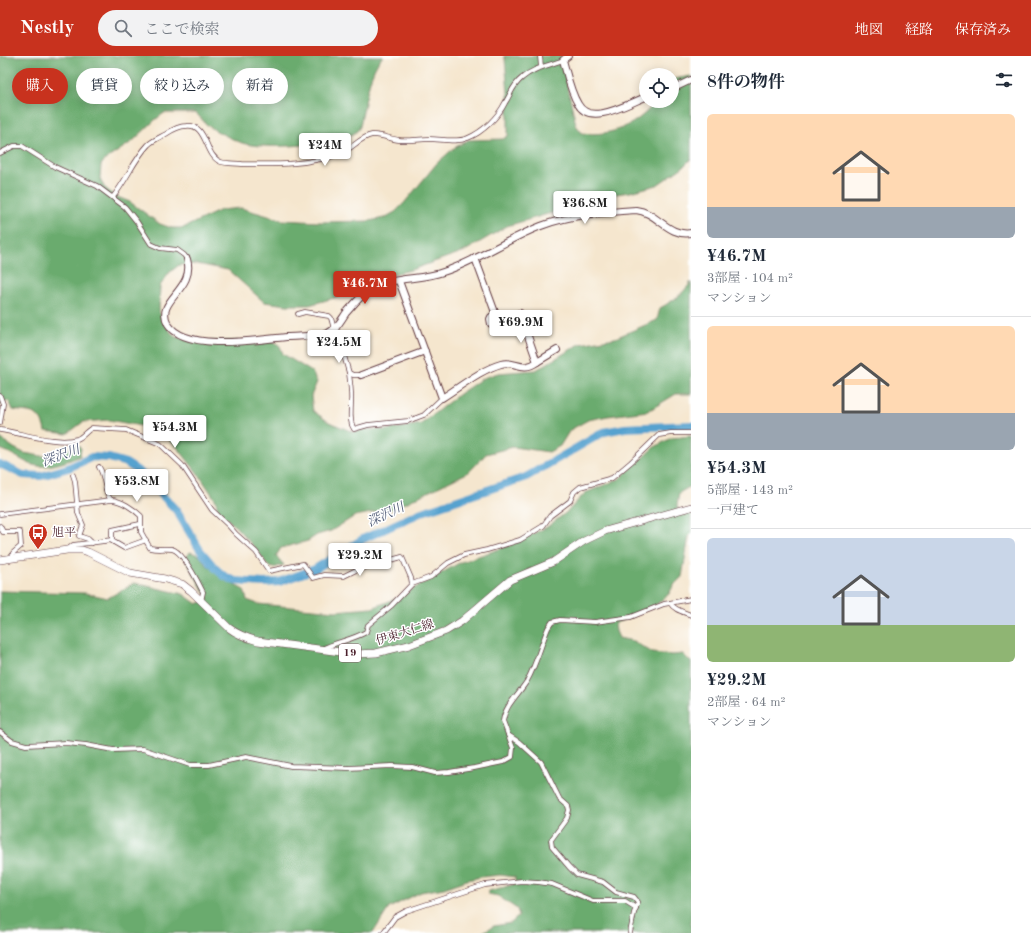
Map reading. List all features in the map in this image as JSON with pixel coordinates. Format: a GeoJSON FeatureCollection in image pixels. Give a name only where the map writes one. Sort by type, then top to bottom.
{"type":"FeatureCollection","features":[{"type":"Feature","properties":{"kind":"main road","name":"伊東大仁線"},"geometry":{"type":"LineString","coordinates":[[0,560],[67,550],[88,552],[130,573],[165,579],[182,584],[229,628],[240,635],[258,641],[321,650],[356,654],[376,653],[427,639],[446,631],[458,624],[510,580],[553,562],[593,536],[605,531],[691,507]]}},
{"type":"Feature","properties":{"kind":"street"},"geometry":{"type":"LineString","coordinates":[[540,56],[541,67]]}},
{"type":"Feature","properties":{"kind":"street"},"geometry":{"type":"LineString","coordinates":[[113,197],[149,144],[175,129],[186,126],[194,127],[200,131],[211,154],[216,160],[222,162],[250,164],[285,164],[321,160],[343,153],[363,138],[370,135],[400,140],[468,139],[485,128],[499,112],[521,78],[541,67],[563,60],[568,56]]}},
{"type":"Feature","properties":{"kind":"street"},"geometry":{"type":"LineString","coordinates":[[563,60],[576,100],[585,112],[601,114],[639,100]]}},
{"type":"Feature","properties":{"kind":"street"},"geometry":{"type":"LineString","coordinates":[[679,85],[691,80]]}},
{"type":"Feature","properties":{"kind":"street"},"geometry":{"type":"LineString","coordinates":[[0,153],[14,146],[22,146],[55,167],[98,186],[125,207],[134,217],[151,244],[160,248],[177,250],[184,255],[187,259],[189,268],[187,278],[170,301],[166,312],[166,320],[175,332],[181,336],[208,342],[235,342],[324,334],[335,328],[365,293],[378,286],[445,272],[523,233],[550,222],[620,212],[641,211],[646,212],[673,231],[691,233]]}},
{"type":"Feature","properties":{"kind":"street"},"geometry":{"type":"LineString","coordinates":[[475,258],[498,317],[520,313],[537,362]]}},
{"type":"Feature","properties":{"kind":"street"},"geometry":{"type":"LineString","coordinates":[[399,281],[442,398]]}},
{"type":"Feature","properties":{"kind":"street"},"geometry":{"type":"LineString","coordinates":[[298,314],[304,312],[329,316],[331,318],[349,373],[352,404],[350,412],[352,426],[354,429],[368,425],[408,421],[424,415],[442,398],[500,364],[506,363],[526,367],[557,350]]}},
{"type":"Feature","properties":{"kind":"street"},"geometry":{"type":"LineString","coordinates":[[349,373],[353,375],[361,375],[425,351]]}},
{"type":"Feature","properties":{"kind":"street"},"geometry":{"type":"LineString","coordinates":[[0,396],[3,404],[0,423]]}},
{"type":"Feature","properties":{"kind":"street"},"geometry":{"type":"LineString","coordinates":[[0,430],[63,440],[81,437],[89,429],[98,428],[126,430],[160,444],[182,464],[212,510],[256,552],[269,571],[305,565],[313,578],[324,575],[344,576],[358,569],[402,556],[412,584]]}},
{"type":"Feature","properties":{"kind":"street"},"geometry":{"type":"LineString","coordinates":[[321,650],[330,645],[360,636],[366,632],[368,625],[391,606],[412,584],[431,577],[448,563],[464,555],[520,540],[543,526],[550,516],[563,508],[570,501],[574,492],[580,487],[612,478],[660,435],[671,433],[691,433]]}},
{"type":"Feature","properties":{"kind":"street"},"geometry":{"type":"LineString","coordinates":[[99,467],[107,494],[111,500]]}},
{"type":"Feature","properties":{"kind":"street"},"geometry":{"type":"LineString","coordinates":[[73,475],[75,481],[78,513],[83,525],[80,536],[88,539],[92,543]]}},
{"type":"Feature","properties":{"kind":"street"},"geometry":{"type":"LineString","coordinates":[[0,514],[111,500],[118,501],[138,513],[141,518],[141,532],[149,546],[152,548],[173,549],[180,553],[203,592],[201,601]]}},
{"type":"Feature","properties":{"kind":"street"},"geometry":{"type":"LineString","coordinates":[[112,540],[112,530],[140,524]]}},
{"type":"Feature","properties":{"kind":"street"},"geometry":{"type":"LineString","coordinates":[[0,526],[3,532],[20,532],[21,546],[13,553],[12,559]]}},
{"type":"Feature","properties":{"kind":"street"},"geometry":{"type":"LineString","coordinates":[[67,550],[73,545],[112,540],[124,548],[146,540]]}},
{"type":"Feature","properties":{"kind":"street"},"geometry":{"type":"LineString","coordinates":[[0,732],[12,741],[26,745],[66,743],[113,750],[144,749],[190,765],[209,765],[246,757],[291,766],[348,768],[392,766],[412,767],[435,773],[449,772],[510,759],[512,757],[514,752],[503,721],[505,712],[527,680],[548,628],[552,622],[560,620],[596,622],[631,617],[670,603],[691,599]]}},
{"type":"Feature","properties":{"kind":"street"},"geometry":{"type":"LineString","coordinates":[[670,603],[674,608],[691,615]]}},
{"type":"Feature","properties":{"kind":"street"},"geometry":{"type":"LineString","coordinates":[[508,735],[519,742],[541,762],[558,798],[568,806],[569,810],[567,818],[551,840],[552,847],[577,875],[603,882],[616,892],[634,897],[638,902],[630,933]]}},
{"type":"Feature","properties":{"kind":"street"},"geometry":{"type":"LineString","coordinates":[[383,933],[395,917],[406,912],[485,885],[522,881],[552,884],[593,901],[625,901],[636,908]]}},
{"type":"Feature","properties":{"kind":"green space"},"geometry":{"type":"Polygon","coordinates":[[[0,56],[383,56],[378,62],[372,77],[360,127],[350,135],[337,140],[302,145],[252,145],[238,142],[214,130],[196,113],[164,113],[133,141],[105,160],[101,165],[100,178],[104,187],[115,196],[130,202],[160,224],[172,228],[183,228],[221,210],[241,208],[282,220],[320,222],[369,221],[384,218],[395,212],[405,202],[437,163],[454,148],[468,140],[503,139],[508,136],[508,94],[504,56],[561,56],[576,125],[582,133],[603,133],[623,128],[641,117],[650,108],[679,108],[679,78],[691,76],[691,159],[683,167],[657,185],[630,192],[580,199],[558,211],[507,226],[465,251],[411,270],[375,278],[338,297],[309,305],[287,305],[264,302],[228,270],[197,264],[179,265],[169,273],[160,286],[159,312],[175,337],[204,341],[272,340],[280,346],[283,354],[312,372],[317,382],[311,396],[313,411],[329,422],[353,432],[366,429],[386,430],[421,424],[459,394],[483,378],[498,373],[536,370],[580,344],[615,338],[657,320],[660,308],[677,297],[691,282],[691,394],[676,394],[648,411],[588,420],[570,430],[560,446],[549,452],[513,447],[486,454],[469,472],[393,509],[355,516],[331,531],[317,535],[308,541],[281,548],[276,556],[284,565],[273,568],[268,566],[259,553],[235,526],[219,512],[215,499],[199,475],[177,447],[164,435],[141,426],[109,420],[83,422],[67,434],[45,431],[41,419],[38,416],[30,412],[13,410],[9,401],[1,403],[0,405],[0,56]]]}},
{"type":"Feature","properties":{"kind":"green space"},"geometry":{"type":"Polygon","coordinates":[[[691,436],[691,486],[679,493],[677,506],[681,515],[691,513],[691,534],[689,536],[682,577],[673,586],[669,594],[656,605],[615,624],[619,638],[633,641],[653,653],[672,655],[683,654],[691,662],[691,933],[481,933],[494,926],[511,923],[519,916],[517,909],[498,896],[488,894],[489,891],[515,884],[515,877],[500,875],[467,880],[444,888],[421,892],[389,908],[373,933],[0,933],[0,591],[85,593],[108,598],[134,583],[183,594],[197,604],[208,599],[185,559],[190,552],[199,555],[206,564],[223,579],[244,590],[247,600],[258,604],[335,611],[372,608],[395,599],[461,562],[508,546],[547,527],[568,511],[585,493],[619,479],[653,448],[671,438],[691,436]]]}},
{"type":"Feature","properties":{"kind":"green space"},"geometry":{"type":"Polygon","coordinates":[[[0,438],[24,453],[41,456],[58,456],[76,444],[81,448],[80,456],[54,465],[34,465],[0,449],[0,438]]]}},
{"type":"Feature","properties":{"kind":"waterway","name":"深沢川"},"geometry":{"type":"LineString","coordinates":[[0,464],[23,475],[41,476],[68,468],[92,457],[109,458],[126,463],[140,472],[176,510],[200,550],[224,576],[235,581],[264,583],[279,582],[315,569],[363,539],[422,512],[526,477],[604,432],[625,428],[691,425]]}},
{"type":"Feature","properties":{"kind":"place","name":"旭平"},"geometry":{"type":"Point","coordinates":[38,550]}}]}
